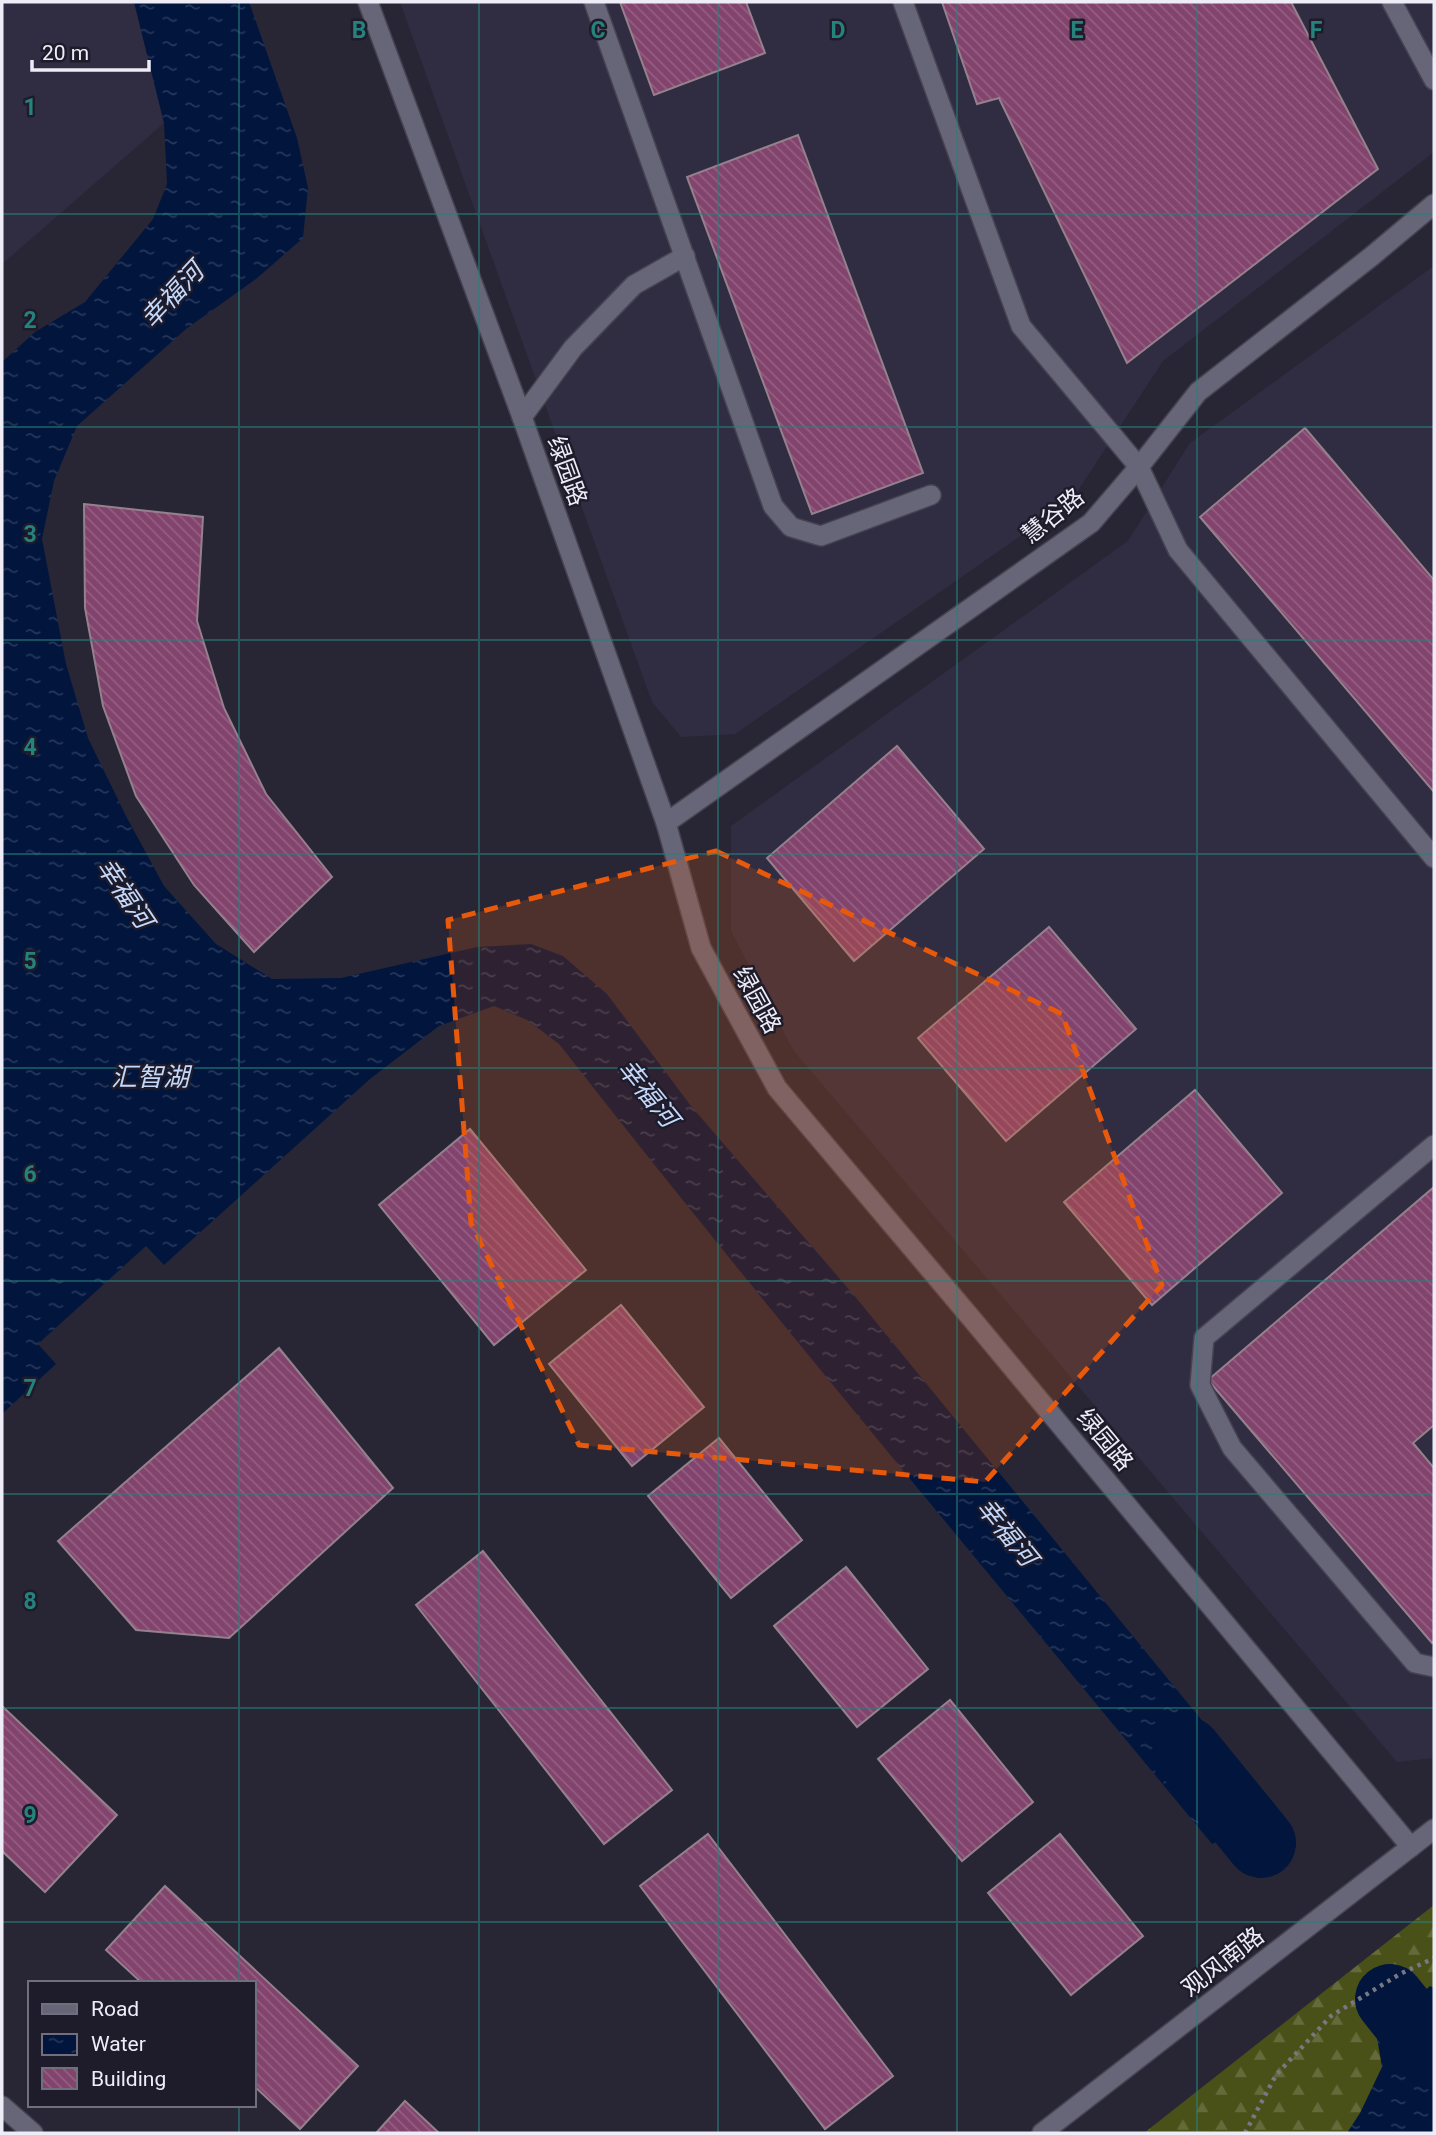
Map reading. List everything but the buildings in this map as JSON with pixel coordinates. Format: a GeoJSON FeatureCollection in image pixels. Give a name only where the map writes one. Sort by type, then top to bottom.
{"type":"FeatureCollection","features":[{"type":"Feature","properties":{"kind":"street","name":"绿园路"},"geometry":{"type":"LineString","coordinates":[[368,2],[522,417],[666,823],[701,948],[777,1088],[978,1325],[1411,1847]]}},
{"type":"Feature","properties":{"kind":"street"},"geometry":{"type":"LineString","coordinates":[[594,2],[773,506],[792,527],[821,536],[931,495]]}},
{"type":"Feature","properties":{"kind":"street"},"geometry":{"type":"LineString","coordinates":[[903,2],[1021,326],[1139,467],[1178,550],[1434,858]]}},
{"type":"Feature","properties":{"kind":"street"},"geometry":{"type":"LineString","coordinates":[[1392,2],[1434,80]]}},
{"type":"Feature","properties":{"kind":"street","name":"慧谷路"},"geometry":{"type":"LineString","coordinates":[[666,823],[1091,523],[1198,392],[1434,204]]}},
{"type":"Feature","properties":{"kind":"street"},"geometry":{"type":"LineString","coordinates":[[522,417],[573,348],[634,285],[685,256]]}},
{"type":"Feature","properties":{"kind":"street"},"geometry":{"type":"LineString","coordinates":[[1434,1145],[1204,1338],[1200,1385],[1232,1448],[1415,1663],[1434,1667]]}},
{"type":"Feature","properties":{"kind":"street","name":"观风南路"},"geometry":{"type":"LineString","coordinates":[[1042,2133],[1434,1829]]}},
{"type":"Feature","properties":{"kind":"street"},"geometry":{"type":"LineString","coordinates":[[2,2106],[33,2133]]}},
{"type":"Feature","properties":{"kind":"path"},"geometry":{"type":"LineString","coordinates":[[1245,2133],[1276,2075],[1331,2016],[1400,1974],[1434,1958]]}},
{"type":"Feature","properties":{"kind":"highlighted area"},"geometry":{"type":"Polygon","coordinates":[[[716,851],[1062,1014],[1162,1285],[985,1482],[579,1445],[471,1223],[448,920],[716,851]]]}},
{"type":"Feature","properties":{"kind":"shaded area"},"geometry":{"type":"Polygon","coordinates":[[[2,2],[134,2],[164,123],[2,264],[2,2]]]}},
{"type":"Feature","properties":{"kind":"shaded area"},"geometry":{"type":"Polygon","coordinates":[[[400,2],[1434,2],[1434,152],[1163,361],[1071,501],[735,734],[681,737],[652,702],[400,2]]]}},
{"type":"Feature","properties":{"kind":"shaded area"},"geometry":{"type":"Polygon","coordinates":[[[1434,266],[1434,1758],[1397,1762],[793,1050],[731,931],[731,826],[1128,541],[1190,443],[1434,266]]]}},
{"type":"Feature","properties":{"kind":"green space"},"geometry":{"type":"Polygon","coordinates":[[[1434,1905],[1434,2133],[1144,2133],[1434,1905]]]}},
{"type":"Feature","properties":{"kind":"water","name":"汇智湖"},"geometry":{"type":"Polygon","coordinates":[[[134,2],[249,2],[297,138],[308,188],[303,238],[256,279],[186,329],[77,426],[54,481],[42,539],[66,664],[88,738],[164,886],[216,944],[272,979],[341,978],[477,947],[531,944],[563,956],[607,994],[691,1106],[853,1294],[1267,1800],[1263,1816],[1240,1831],[1212,1844],[801,1346],[559,1044],[527,1020],[494,1006],[439,1026],[370,1079],[164,1265],[146,1246],[38,1344],[56,1364],[2,1414],[2,362],[35,332],[85,302],[153,219],[167,184],[164,123],[134,2]]]}},
{"type":"Feature","properties":{"kind":"water"},"geometry":{"type":"Polygon","coordinates":[[[1430,1986],[1434,1988],[1434,2133],[1347,2133],[1360,2113],[1382,2067],[1376,2032],[1430,1986]]]}},
{"type":"Feature","properties":{"kind":"waterway","name":"幸福河"},"geometry":{"type":"LineString","coordinates":[[1187,1752],[1261,1843]]}},
{"type":"Feature","properties":{"kind":"waterway","name":"幸福河"},"geometry":{"type":"LineString","coordinates":[[1390,1999],[1434,2054]]}}]}
